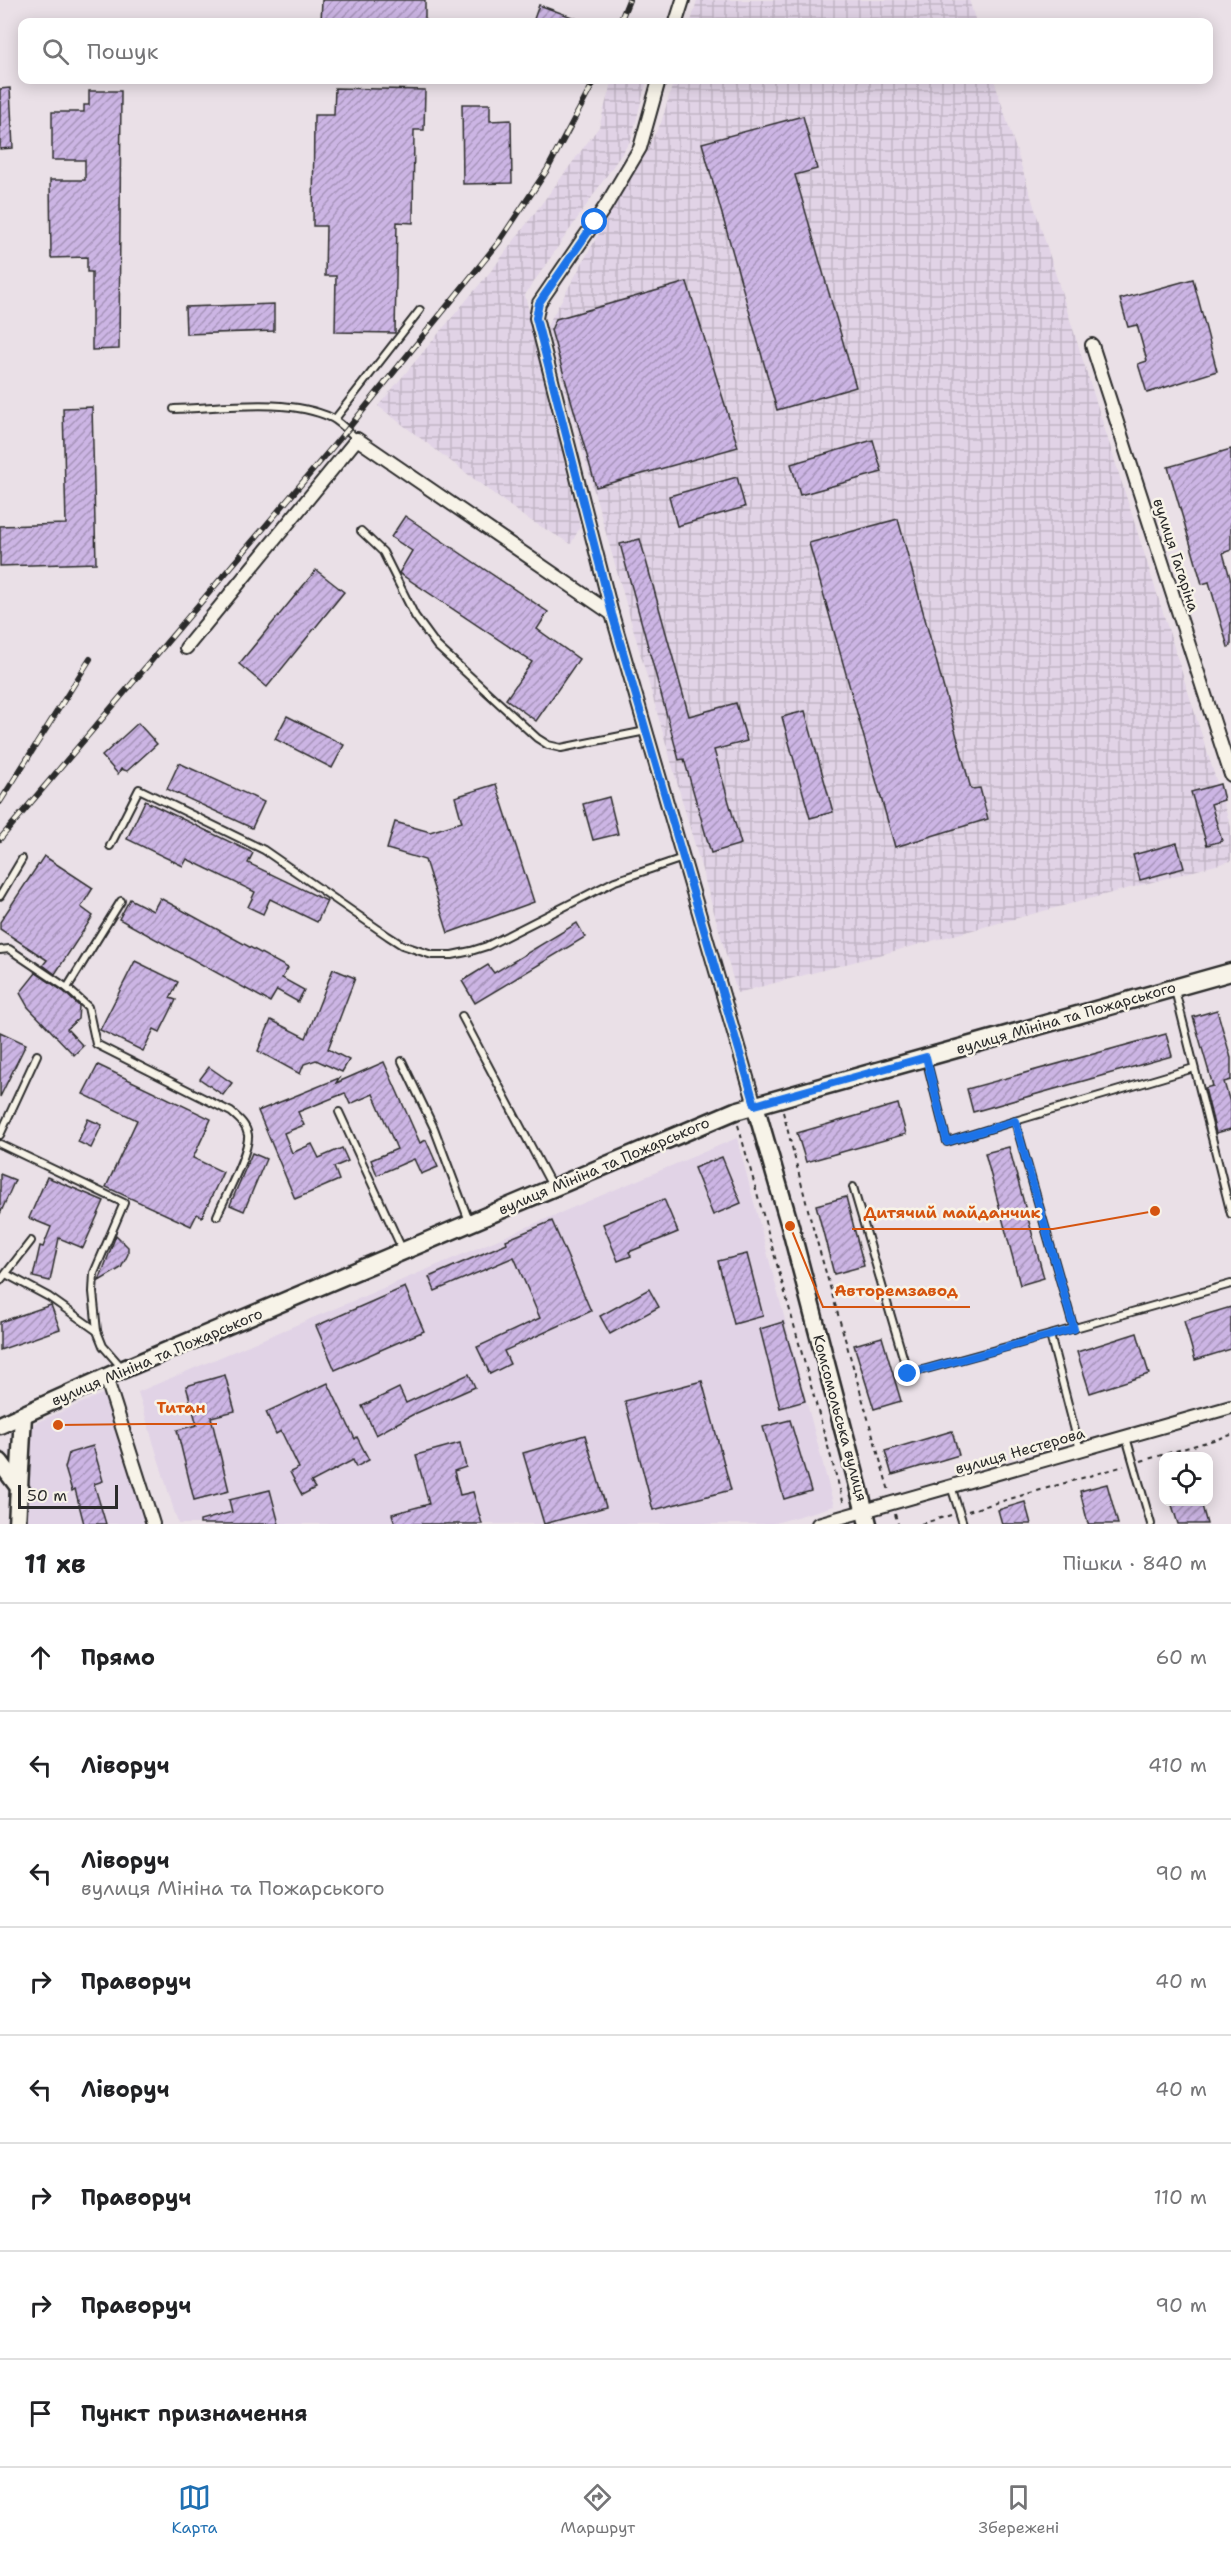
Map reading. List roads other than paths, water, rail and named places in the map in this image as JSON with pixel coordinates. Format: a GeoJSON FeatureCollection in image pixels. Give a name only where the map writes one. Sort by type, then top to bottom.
{"type":"FeatureCollection","features":[{"type":"Feature","properties":{"kind":"street"},"geometry":{"type":"LineString","coordinates":[[677,18],[683,0]]}},
{"type":"Feature","properties":{"kind":"street"},"geometry":{"type":"LineString","coordinates":[[658,84],[640,148],[605,207],[539,303],[536,318],[612,614],[755,1105]]}},
{"type":"Feature","properties":{"kind":"street","name":"вулиця Гагаріна"},"geometry":{"type":"LineString","coordinates":[[1092,345],[1231,776]]}},
{"type":"Feature","properties":{"kind":"street"},"geometry":{"type":"LineString","coordinates":[[186,648],[357,439],[612,614]]}},
{"type":"Feature","properties":{"kind":"street","name":"вулиця Мініна та Пожарського"},"geometry":{"type":"LineString","coordinates":[[0,1425],[124,1369],[735,1112],[1231,972]]}},
{"type":"Feature","properties":{"kind":"street","name":"Комсомольська вулиця"},"geometry":{"type":"LineString","coordinates":[[755,1105],[790,1226],[866,1517]]}},
{"type":"Feature","properties":{"kind":"street"},"geometry":{"type":"LineString","coordinates":[[106,1377],[153,1524]]}},
{"type":"Feature","properties":{"kind":"street","name":"вулиця Нестерова"},"geometry":{"type":"LineString","coordinates":[[818,1524],[847,1516],[866,1517],[892,1503],[1231,1407]]}},
{"type":"Feature","properties":{"kind":"street"},"geometry":{"type":"LineString","coordinates":[[17,1524],[21,1490],[22,1415]]}},
{"type":"Feature","properties":{"kind":"street"},"geometry":{"type":"LineString","coordinates":[[0,1462],[21,1490]]}},
{"type":"Feature","properties":{"kind":"lane"},"geometry":{"type":"LineString","coordinates":[[335,419],[420,310]]}},
{"type":"Feature","properties":{"kind":"lane"},"geometry":{"type":"LineString","coordinates":[[174,410],[276,405],[320,413],[335,419],[357,439]]}},
{"type":"Feature","properties":{"kind":"lane"},"geometry":{"type":"LineString","coordinates":[[361,531],[382,552],[414,616],[437,646],[537,738],[561,748],[646,731]]}},
{"type":"Feature","properties":{"kind":"lane"},"geometry":{"type":"LineString","coordinates":[[110,846],[140,789],[248,841],[387,936],[402,945],[432,955],[452,955],[487,946],[615,881],[683,858]]}},
{"type":"Feature","properties":{"kind":"lane"},"geometry":{"type":"LineString","coordinates":[[0,896],[21,859]]}},
{"type":"Feature","properties":{"kind":"lane"},"geometry":{"type":"LineString","coordinates":[[67,988],[121,901]]}},
{"type":"Feature","properties":{"kind":"lane"},"geometry":{"type":"LineString","coordinates":[[0,950],[9,949],[67,988],[88,1007],[96,1044],[231,1112],[243,1122],[248,1135],[246,1149],[217,1216]]}},
{"type":"Feature","properties":{"kind":"lane"},"geometry":{"type":"LineString","coordinates":[[1174,987],[1231,1214]]}},
{"type":"Feature","properties":{"kind":"lane"},"geometry":{"type":"LineString","coordinates":[[462,1016],[553,1188]]}},
{"type":"Feature","properties":{"kind":"lane"},"geometry":{"type":"LineString","coordinates":[[0,1135],[38,1055]]}},
{"type":"Feature","properties":{"kind":"lane"},"geometry":{"type":"LineString","coordinates":[[926,1057],[947,1142],[1194,1068]]}},
{"type":"Feature","properties":{"kind":"lane"},"geometry":{"type":"LineString","coordinates":[[402,1061],[434,1128],[470,1224]]}},
{"type":"Feature","properties":{"kind":"lane"},"geometry":{"type":"LineString","coordinates":[[339,1112],[404,1253]]}},
{"type":"Feature","properties":{"kind":"lane"},"geometry":{"type":"LineString","coordinates":[[1015,1121],[1074,1329]]}},
{"type":"Feature","properties":{"kind":"lane"},"geometry":{"type":"LineString","coordinates":[[0,1144],[124,1203],[94,1273],[97,1331],[103,1346],[124,1369]]}},
{"type":"Feature","properties":{"kind":"lane"},"geometry":{"type":"LineString","coordinates":[[853,1187],[908,1374],[1231,1284]]}},
{"type":"Feature","properties":{"kind":"lane"},"geometry":{"type":"LineString","coordinates":[[0,1281],[31,1241]]}},
{"type":"Feature","properties":{"kind":"lane"},"geometry":{"type":"LineString","coordinates":[[6,1274],[49,1297],[97,1331]]}},
{"type":"Feature","properties":{"kind":"lane"},"geometry":{"type":"LineString","coordinates":[[1050,1335],[1080,1449]]}},
{"type":"Feature","properties":{"kind":"lane"},"geometry":{"type":"LineString","coordinates":[[1126,1437],[1151,1524]]}},
{"type":"Feature","properties":{"kind":"lane"},"geometry":{"type":"LineString","coordinates":[[951,1486],[963,1524]]}},
{"type":"Feature","properties":{"kind":"railway"},"geometry":{"type":"LineString","coordinates":[[622,18],[629,0]]}},
{"type":"Feature","properties":{"kind":"railway"},"geometry":{"type":"LineString","coordinates":[[0,839],[347,430],[499,242],[547,170],[593,84]]}},
{"type":"Feature","properties":{"kind":"railway"},"geometry":{"type":"LineString","coordinates":[[0,802],[90,659]]}},
{"type":"Feature","properties":{"kind":"place","name":"Дитячий майданчик"},"geometry":{"type":"Point","coordinates":[1155,1211]}},
{"type":"Feature","properties":{"kind":"place","name":"Авторемзавод"},"geometry":{"type":"Point","coordinates":[790,1226]}},
{"type":"Feature","properties":{"kind":"place","name":"Титан"},"geometry":{"type":"Point","coordinates":[58,1425]}}]}
